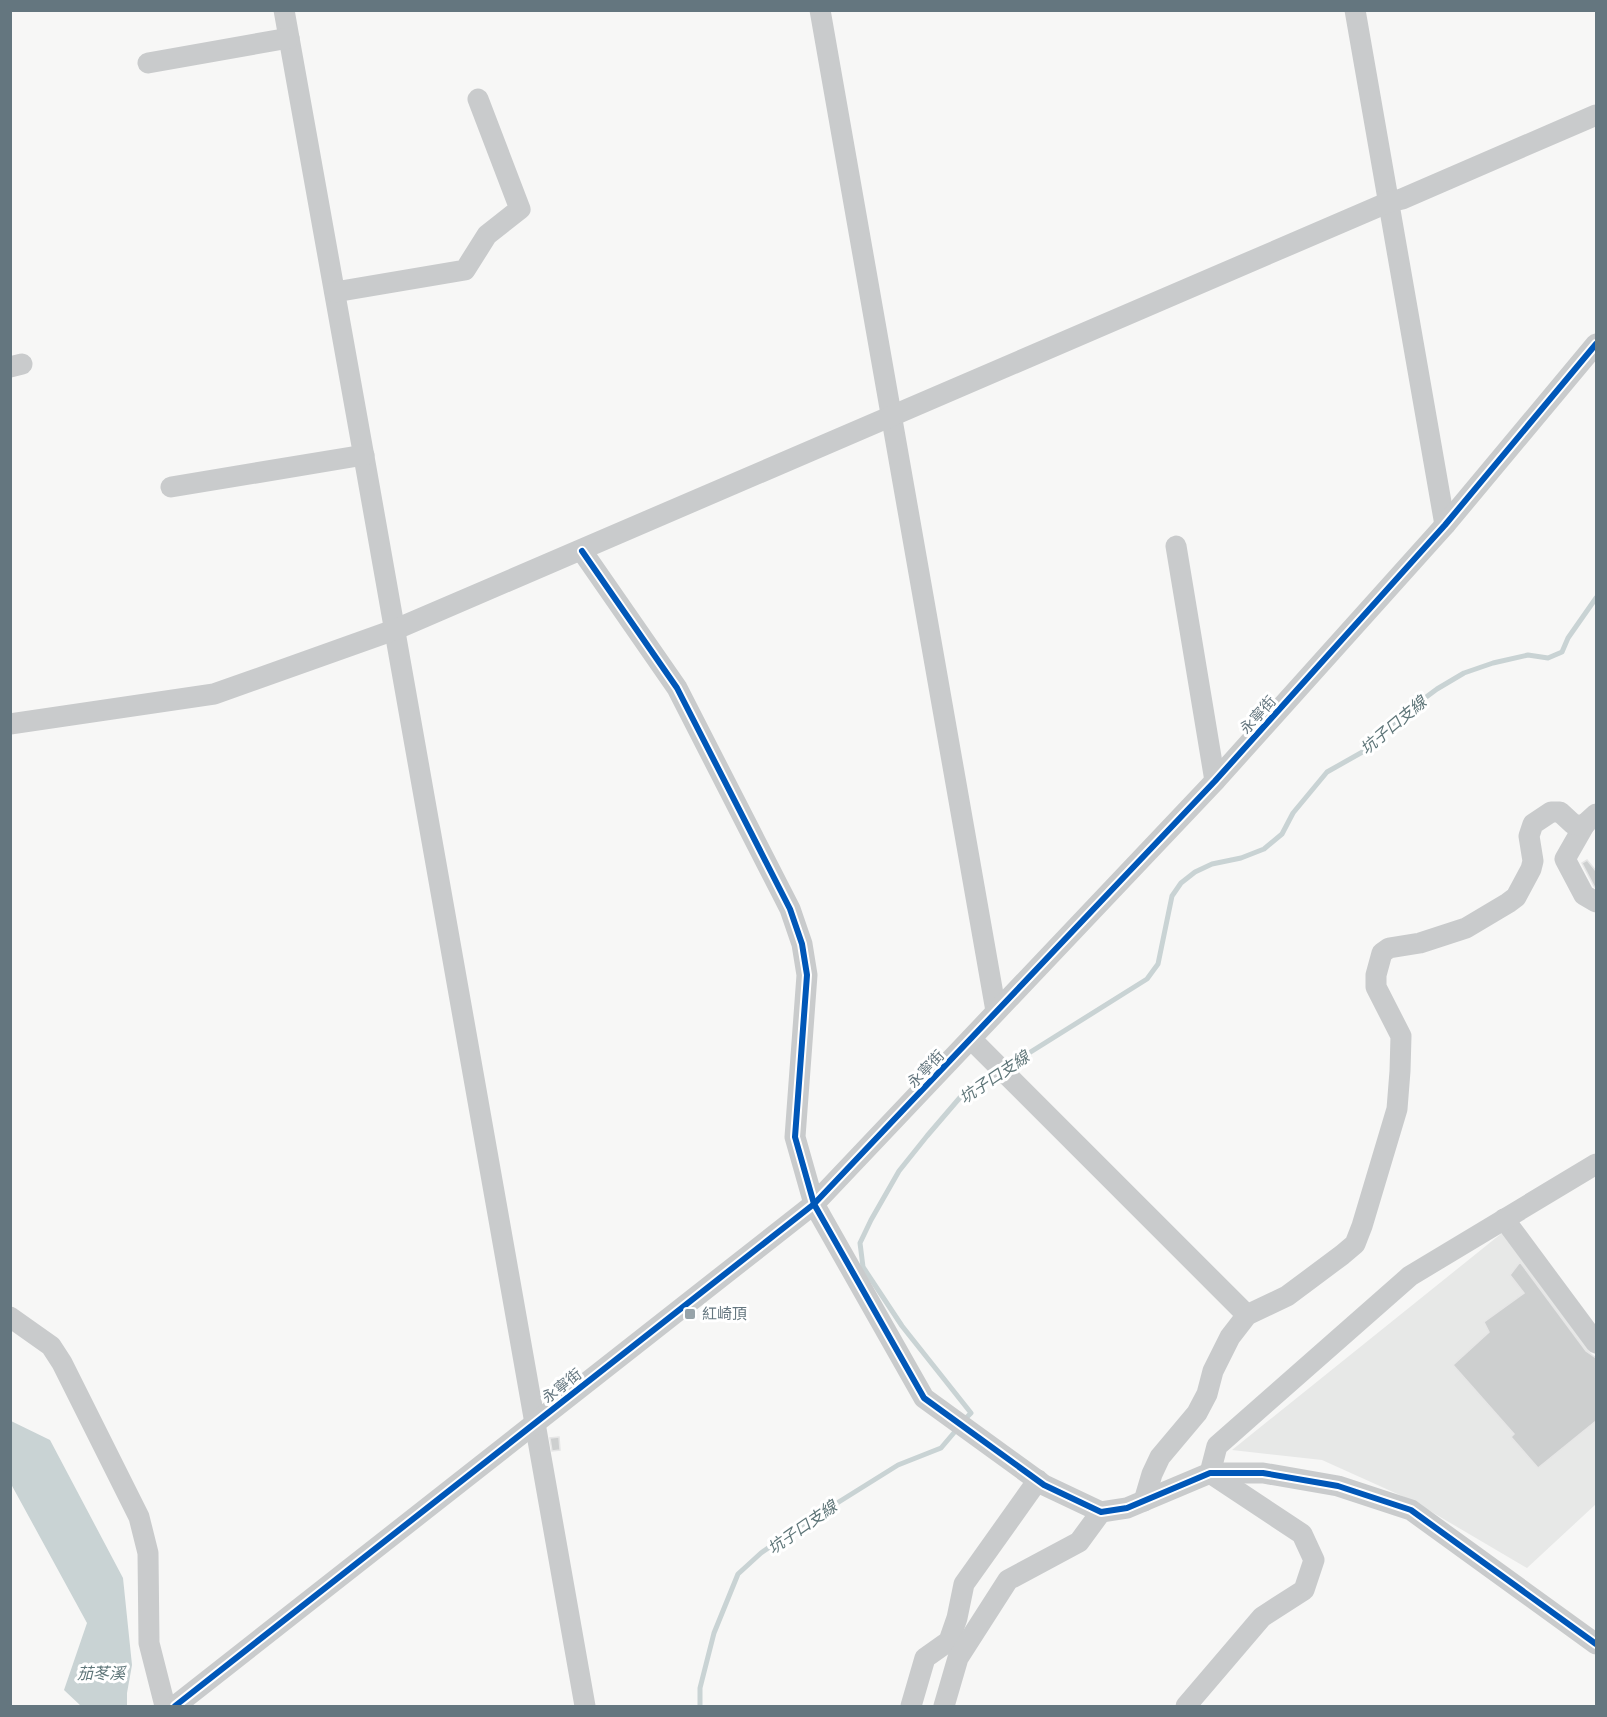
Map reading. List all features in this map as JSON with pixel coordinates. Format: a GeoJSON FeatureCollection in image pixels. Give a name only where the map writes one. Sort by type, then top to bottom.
{"type":"FeatureCollection","features":[{"type":"Feature","properties":{"kind":"street"},"geometry":{"type":"LineString","coordinates":[[284,10],[585,1707]]}},
{"type":"Feature","properties":{"kind":"street"},"geometry":{"type":"LineString","coordinates":[[820,10],[996,1011]]}},
{"type":"Feature","properties":{"kind":"street"},"geometry":{"type":"LineString","coordinates":[[1355,10],[1445,525]]}},
{"type":"Feature","properties":{"kind":"street"},"geometry":{"type":"LineString","coordinates":[[148,63],[289,38]]}},
{"type":"Feature","properties":{"kind":"street"},"geometry":{"type":"LineString","coordinates":[[335,292],[465,270],[487,235],[520,209],[478,99]]}},
{"type":"Feature","properties":{"kind":"street"},"geometry":{"type":"LineString","coordinates":[[10,724],[214,694],[394,630],[1596,115]]}},
{"type":"Feature","properties":{"kind":"street","name":"永寧街"},"geometry":{"type":"LineString","coordinates":[[175,1707],[814,1204],[1215,781],[1445,525],[1596,344]]}},
{"type":"Feature","properties":{"kind":"street"},"geometry":{"type":"LineString","coordinates":[[171,487],[364,455]]}},
{"type":"Feature","properties":{"kind":"street"},"geometry":{"type":"LineString","coordinates":[[1176,546],[1215,781]]}},
{"type":"Feature","properties":{"kind":"street"},"geometry":{"type":"LineString","coordinates":[[582,551],[677,688],[790,909],[802,944],[807,975],[795,1137],[814,1204],[924,1398],[1038,1480],[1101,1512],[1127,1508],[1210,1473],[1263,1473],[1338,1486],[1411,1510],[1596,1644]]}},
{"type":"Feature","properties":{"kind":"street"},"geometry":{"type":"LineString","coordinates":[[1144,1501],[1160,1456],[1197,1413],[1206,1394],[1212,1371],[1226,1345],[1247,1316],[1287,1296],[1355,1244],[1397,1109],[1401,1036],[1376,987],[1376,975],[1382,953],[1389,948],[1420,943],[1467,928],[1516,897],[1533,861],[1529,836],[1531,828],[1533,824],[1551,812],[1560,812],[1573,824],[1591,819]]}},
{"type":"Feature","properties":{"kind":"street"},"geometry":{"type":"LineString","coordinates":[[1591,819],[1565,859],[1584,895],[1596,902]]}},
{"type":"Feature","properties":{"kind":"street"},"geometry":{"type":"LineString","coordinates":[[971,1040],[1247,1316]]}},
{"type":"Feature","properties":{"kind":"street"},"geometry":{"type":"LineString","coordinates":[[1210,1473],[1217,1446],[1410,1276],[1596,1164]]}},
{"type":"Feature","properties":{"kind":"street"},"geometry":{"type":"LineString","coordinates":[[1504,1219],[1596,1343]]}},
{"type":"Feature","properties":{"kind":"street"},"geometry":{"type":"LineString","coordinates":[[10,1317],[51,1346],[62,1363],[139,1517],[148,1553],[149,1642],[165,1707]]}},
{"type":"Feature","properties":{"kind":"street"},"geometry":{"type":"LineString","coordinates":[[1186,1707],[1262,1617],[1304,1590],[1314,1560],[1302,1534],[1210,1473]]}},
{"type":"Feature","properties":{"kind":"street"},"geometry":{"type":"LineString","coordinates":[[911,1707],[926,1658],[949,1641],[957,1618],[964,1584],[1038,1480]]}},
{"type":"Feature","properties":{"kind":"street"},"geometry":{"type":"LineString","coordinates":[[944,1707],[958,1658],[1008,1580],[1079,1542],[1101,1512]]}},
{"type":"Feature","properties":{"kind":"shaded area"},"geometry":{"type":"Polygon","coordinates":[[[1502,1233],[1596,1360],[1596,1504],[1527,1568],[1413,1501],[1322,1460],[1232,1450],[1502,1233]]]}},
{"type":"Feature","properties":{"kind":"water","name":"茄苳溪"},"geometry":{"type":"Polygon","coordinates":[[[11,1421],[50,1440],[123,1578],[132,1665],[127,1706],[81,1706],[64,1690],[87,1623],[11,1484],[11,1421]]]}},
{"type":"Feature","properties":{"kind":"building"},"geometry":{"type":"Polygon","coordinates":[[[1587,860],[1596,871],[1596,888],[1582,863],[1587,860]]]}},
{"type":"Feature","properties":{"kind":"building"},"geometry":{"type":"Polygon","coordinates":[[[1520,1262],[1586,1351],[1596,1358],[1596,1421],[1538,1468],[1511,1437],[1514,1434],[1453,1365],[1489,1332],[1484,1322],[1524,1293],[1510,1275],[1520,1262]]]}},
{"type":"Feature","properties":{"kind":"building"},"geometry":{"type":"Polygon","coordinates":[[[559,1437],[560,1450],[552,1451],[550,1438],[559,1437]]]}},
{"type":"Feature","properties":{"kind":"waterway","name":"坑子口支線"},"geometry":{"type":"LineString","coordinates":[[1005,1068],[1147,979],[1158,964],[1172,896],[1181,883],[1195,872],[1212,864],[1241,858],[1264,849],[1282,834],[1293,813],[1327,772],[1366,750],[1406,712],[1437,689],[1464,673],[1493,663],[1528,655],[1548,658],[1562,652],[1568,638],[1596,598]]}},
{"type":"Feature","properties":{"kind":"waterway","name":"坑子口支線"},"geometry":{"type":"LineString","coordinates":[[964,1420],[971,1413],[902,1326],[863,1267],[860,1243],[899,1171],[927,1136],[963,1094],[997,1073]]}},
{"type":"Feature","properties":{"kind":"waterway","name":"坑子口支線"},"geometry":{"type":"LineString","coordinates":[[700,1706],[700,1688],[714,1633],[738,1574],[761,1553],[797,1528],[898,1465],[941,1448],[958,1428]]}},
{"type":"Feature","properties":{"kind":"cycle path"},"geometry":{"type":"LineString","coordinates":[[175,1706],[814,1204],[1215,781],[1445,525],[1596,344]]}},
{"type":"Feature","properties":{"kind":"cycle path"},"geometry":{"type":"LineString","coordinates":[[582,551],[677,688],[790,909],[802,944],[807,975],[795,1137],[814,1204],[924,1398],[1044,1485],[1101,1512],[1127,1508],[1210,1473],[1263,1473],[1338,1486],[1411,1510],[1596,1644]]}},
{"type":"Feature","properties":{"kind":"place","name":"紅崎頂"},"geometry":{"type":"Point","coordinates":[690,1314]}}]}
